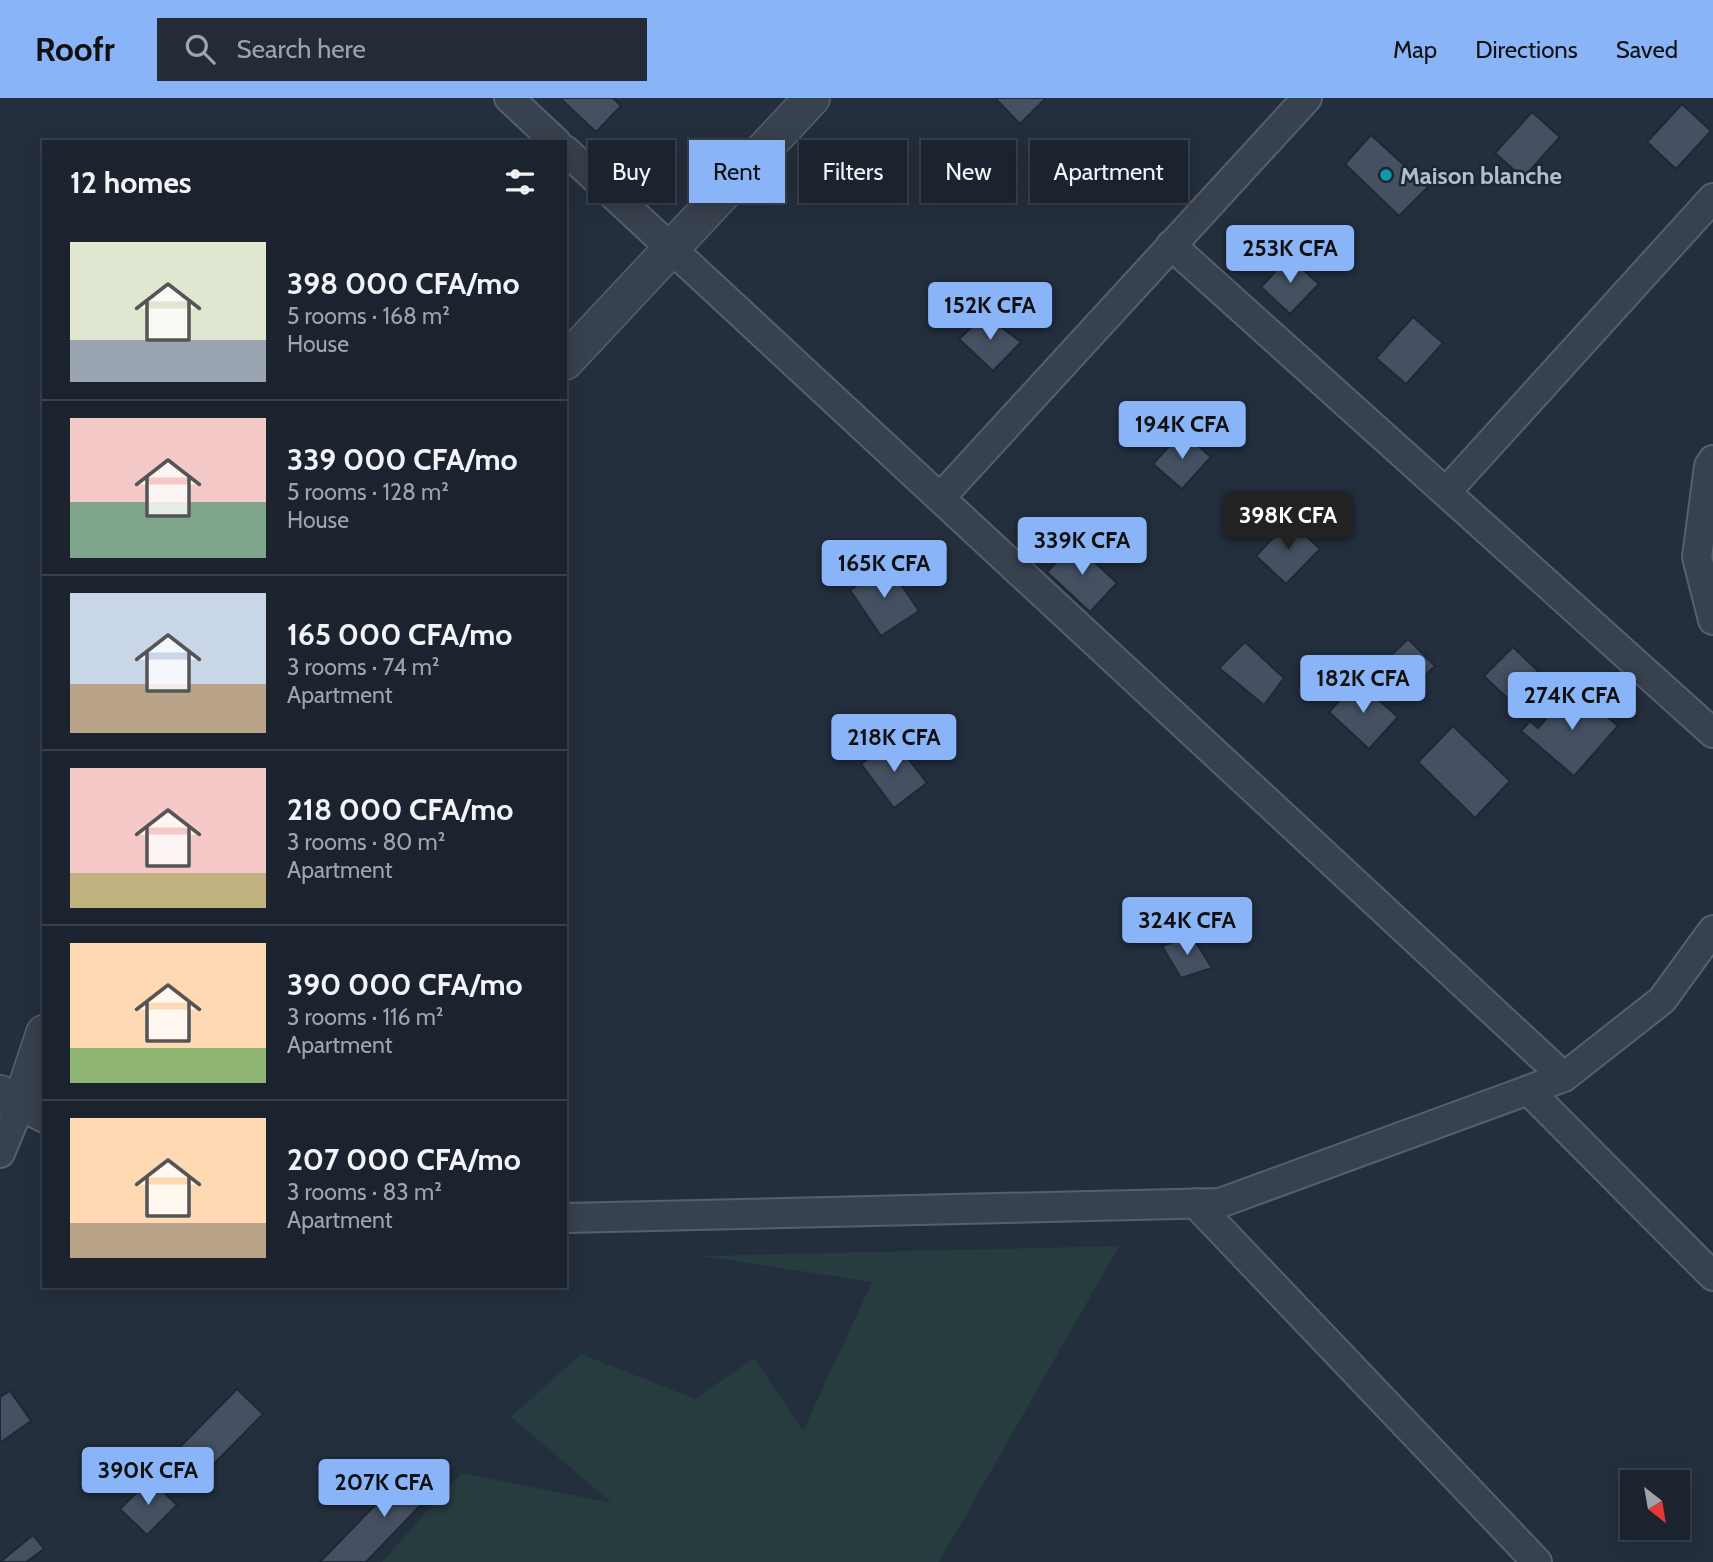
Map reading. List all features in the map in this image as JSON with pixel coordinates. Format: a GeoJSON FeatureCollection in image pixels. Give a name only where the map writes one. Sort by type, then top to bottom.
{"type":"FeatureCollection","features":[{"type":"Feature","properties":{"kind":"street"},"geometry":{"type":"LineString","coordinates":[[509,98],[554,140]]}},
{"type":"Feature","properties":{"kind":"street"},"geometry":{"type":"LineString","coordinates":[[567,360],[812,98]]}},
{"type":"Feature","properties":{"kind":"street"},"geometry":{"type":"LineString","coordinates":[[940,498],[1307,98]]}},
{"type":"Feature","properties":{"kind":"street"},"geometry":{"type":"LineString","coordinates":[[567,152],[1564,1077]]}},
{"type":"Feature","properties":{"kind":"street"},"geometry":{"type":"LineString","coordinates":[[1446,492],[1713,198]]}},
{"type":"Feature","properties":{"kind":"street"},"geometry":{"type":"LineString","coordinates":[[1171,245],[1713,733]]}},
{"type":"Feature","properties":{"kind":"street"},"geometry":{"type":"LineString","coordinates":[[1713,460],[1709,466],[1698,557],[1713,620]]}},
{"type":"Feature","properties":{"kind":"street"},"geometry":{"type":"LineString","coordinates":[[567,1218],[1220,1203],[1564,1077],[1662,1000],[1713,930]]}},
{"type":"Feature","properties":{"kind":"street"},"geometry":{"type":"LineString","coordinates":[[0,1153],[21,1105],[42,1039]]}},
{"type":"Feature","properties":{"kind":"street"},"geometry":{"type":"LineString","coordinates":[[1528,1090],[1713,1276]]}},
{"type":"Feature","properties":{"kind":"street"},"geometry":{"type":"LineString","coordinates":[[1195,1203],[1537,1562]]}},
{"type":"Feature","properties":{"kind":"green space"},"geometry":{"type":"Polygon","coordinates":[[[1119,1246],[939,1562],[382,1562],[461,1473],[612,1503],[511,1417],[581,1354],[695,1399],[754,1358],[803,1431],[872,1282],[702,1256],[1119,1246]]]}},
{"type":"Feature","properties":{"kind":"building"},"geometry":{"type":"Polygon","coordinates":[[[560,98],[613,98],[621,106],[596,132],[560,98]]]}},
{"type":"Feature","properties":{"kind":"building"},"geometry":{"type":"Polygon","coordinates":[[[995,98],[1046,98],[1020,124],[995,98]]]}},
{"type":"Feature","properties":{"kind":"building"},"geometry":{"type":"Polygon","coordinates":[[[1682,104],[1711,131],[1676,169],[1647,142],[1682,104]]]}},
{"type":"Feature","properties":{"kind":"building"},"geometry":{"type":"Polygon","coordinates":[[[1532,112],[1560,137],[1523,178],[1495,153],[1532,112]]]}},
{"type":"Feature","properties":{"kind":"building","name":"Maison blanche"},"geometry":{"type":"Polygon","coordinates":[[[1371,135],[1428,187],[1399,216],[1345,164],[1371,135]]]}},
{"type":"Feature","properties":{"kind":"building"},"geometry":{"type":"Polygon","coordinates":[[[1289,257],[1319,284],[1290,314],[1261,287],[1289,257]]]}},
{"type":"Feature","properties":{"kind":"building"},"geometry":{"type":"Polygon","coordinates":[[[985,315],[1021,342],[993,371],[959,339],[985,315]]]}},
{"type":"Feature","properties":{"kind":"building"},"geometry":{"type":"Polygon","coordinates":[[[1413,317],[1443,343],[1406,384],[1376,358],[1413,317]]]}},
{"type":"Feature","properties":{"kind":"building"},"geometry":{"type":"Polygon","coordinates":[[[1182,432],[1211,457],[1182,489],[1153,464],[1182,432]]]}},
{"type":"Feature","properties":{"kind":"building"},"geometry":{"type":"Polygon","coordinates":[[[1290,520],[1320,549],[1286,584],[1256,556],[1290,520]]]}},
{"type":"Feature","properties":{"kind":"building"},"geometry":{"type":"Polygon","coordinates":[[[1074,543],[1117,583],[1090,612],[1047,572],[1074,543]]]}},
{"type":"Feature","properties":{"kind":"building"},"geometry":{"type":"Polygon","coordinates":[[[888,565],[919,611],[881,636],[850,590],[888,565]]]}},
{"type":"Feature","properties":{"kind":"building"},"geometry":{"type":"Polygon","coordinates":[[[1408,639],[1435,666],[1406,694],[1379,667],[1408,639]]]}},
{"type":"Feature","properties":{"kind":"building"},"geometry":{"type":"Polygon","coordinates":[[[1245,642],[1284,678],[1264,705],[1219,668],[1245,642]]]}},
{"type":"Feature","properties":{"kind":"building"},"geometry":{"type":"Polygon","coordinates":[[[1513,647],[1538,671],[1510,701],[1484,676],[1513,647]]]}},
{"type":"Feature","properties":{"kind":"building"},"geometry":{"type":"Polygon","coordinates":[[[1357,681],[1398,717],[1369,749],[1329,712],[1357,681]]]}},
{"type":"Feature","properties":{"kind":"building"},"geometry":{"type":"Polygon","coordinates":[[[1573,688],[1618,726],[1574,776],[1521,731],[1530,721],[1538,728],[1573,688]]]}},
{"type":"Feature","properties":{"kind":"building"},"geometry":{"type":"Polygon","coordinates":[[[1453,726],[1510,781],[1475,818],[1418,762],[1453,726]]]}},
{"type":"Feature","properties":{"kind":"building"},"geometry":{"type":"Polygon","coordinates":[[[893,739],[927,783],[894,808],[861,764],[893,739]]]}},
{"type":"Feature","properties":{"kind":"building"},"geometry":{"type":"Polygon","coordinates":[[[1192,936],[1212,968],[1181,978],[1162,946],[1192,936]]]}},
{"type":"Feature","properties":{"kind":"building"},"geometry":{"type":"Polygon","coordinates":[[[237,1389],[263,1414],[201,1477],[175,1452],[237,1389]]]}},
{"type":"Feature","properties":{"kind":"building"},"geometry":{"type":"Polygon","coordinates":[[[10,1391],[31,1421],[0,1443],[0,1397],[10,1391]]]}},
{"type":"Feature","properties":{"kind":"building"},"geometry":{"type":"Polygon","coordinates":[[[414,1465],[438,1487],[366,1562],[320,1562],[414,1465]]]}},
{"type":"Feature","properties":{"kind":"building"},"geometry":{"type":"Polygon","coordinates":[[[150,1479],[177,1505],[147,1535],[120,1509],[150,1479]]]}},
{"type":"Feature","properties":{"kind":"building"},"geometry":{"type":"Polygon","coordinates":[[[33,1535],[44,1549],[26,1562],[0,1562],[33,1535]]]}},
{"type":"Feature","properties":{"kind":"place","name":"Maison blanche"},"geometry":{"type":"Point","coordinates":[1386,175]}}]}
